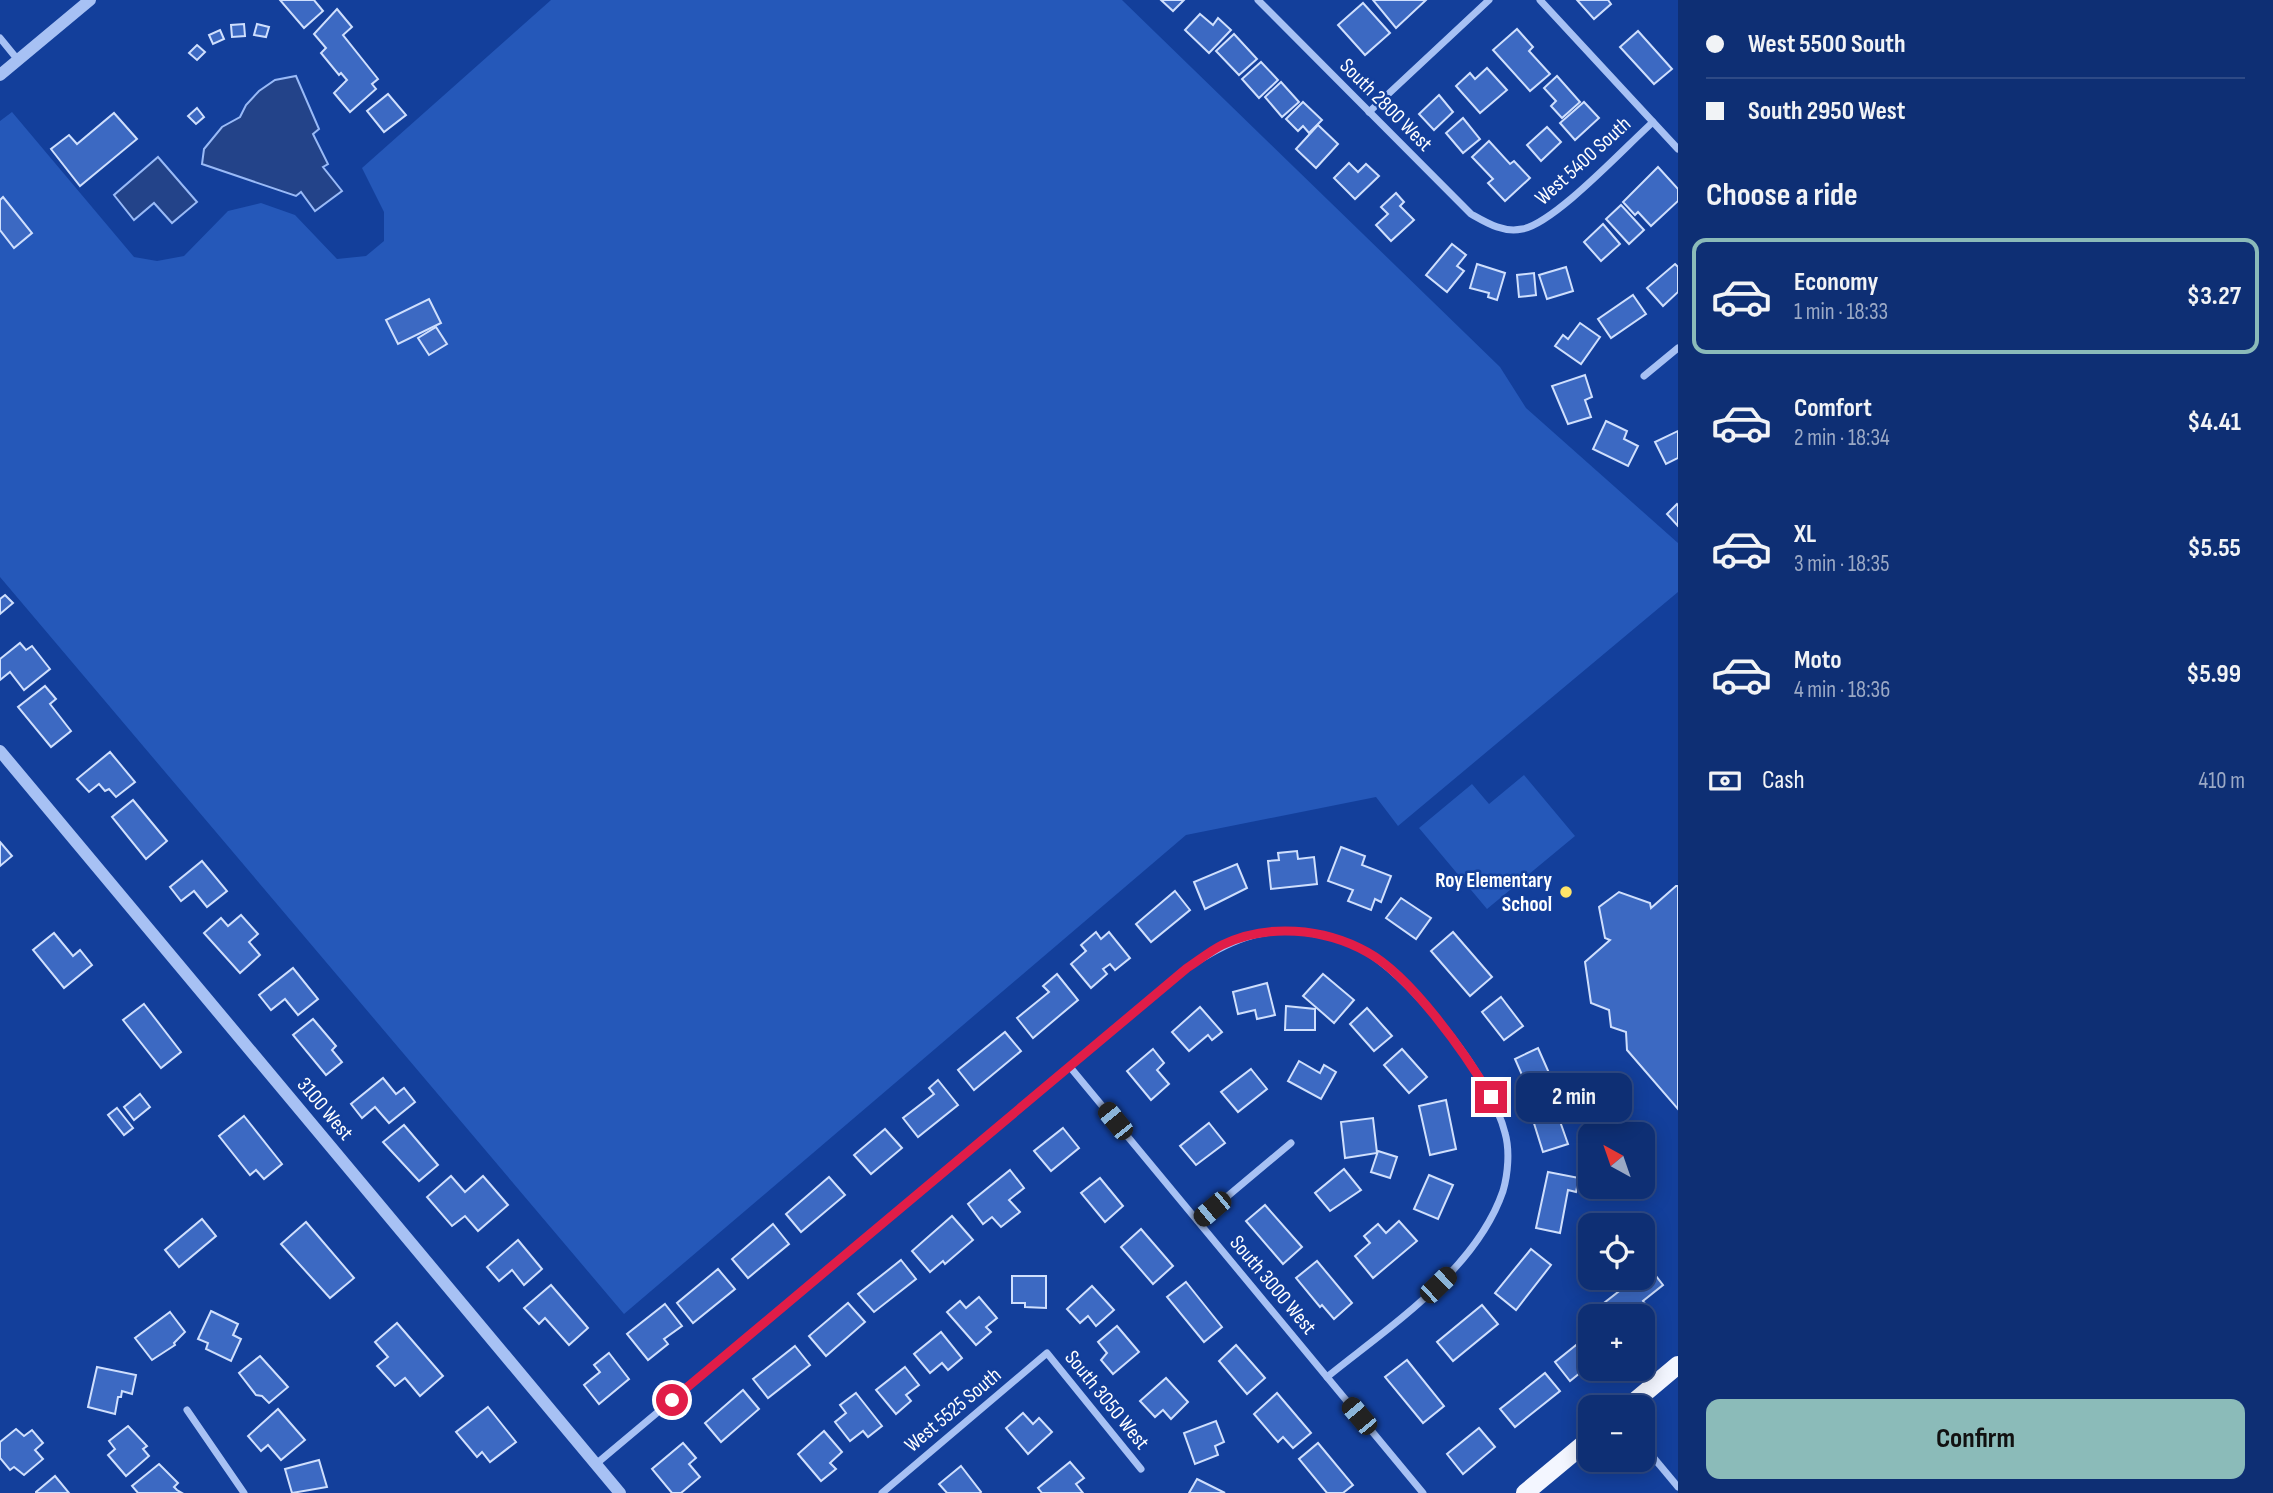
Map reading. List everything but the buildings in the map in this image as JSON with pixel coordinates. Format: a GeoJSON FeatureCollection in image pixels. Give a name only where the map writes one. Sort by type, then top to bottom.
{"type":"FeatureCollection","features":[{"type":"Feature","properties":{"kind":"main road"},"geometry":{"type":"LineString","coordinates":[[1642,1395],[1678,1365]]}},
{"type":"Feature","properties":{"kind":"main road"},"geometry":{"type":"LineString","coordinates":[[1525,1493],[1578,1449]]}},
{"type":"Feature","properties":{"kind":"street"},"geometry":{"type":"LineString","coordinates":[[0,75],[90,0]]}},
{"type":"Feature","properties":{"kind":"street","name":"South 2800 West"},"geometry":{"type":"LineString","coordinates":[[1258,0],[1471,214],[1495,228]]}},
{"type":"Feature","properties":{"kind":"street"},"geometry":{"type":"LineString","coordinates":[[1369,112],[1489,0]]}},
{"type":"Feature","properties":{"kind":"street"},"geometry":{"type":"LineString","coordinates":[[1540,0],[1678,149]]}},
{"type":"Feature","properties":{"kind":"street"},"geometry":{"type":"LineString","coordinates":[[0,38],[18,60]]}},
{"type":"Feature","properties":{"kind":"street","name":"West 5400 South"},"geometry":{"type":"LineString","coordinates":[[1495,228],[1522,229],[1548,219],[1653,122]]}},
{"type":"Feature","properties":{"kind":"street"},"geometry":{"type":"LineString","coordinates":[[1644,376],[1678,348]]}},
{"type":"Feature","properties":{"kind":"street","name":"3100 West"},"geometry":{"type":"LineString","coordinates":[[0,751],[620,1493]]}},
{"type":"Feature","properties":{"kind":"street"},"geometry":{"type":"LineString","coordinates":[[596,1464],[1187,968],[1222,945],[1262,932],[1308,932],[1341,940],[1368,953],[1399,976],[1471,1063],[1491,1097],[1506,1133],[1507,1163],[1503,1190],[1486,1227],[1464,1260],[1327,1377]]}},
{"type":"Feature","properties":{"kind":"street","name":"South 3000 West"},"geometry":{"type":"LineString","coordinates":[[1070,1067],[1423,1493]]}},
{"type":"Feature","properties":{"kind":"street"},"geometry":{"type":"LineString","coordinates":[[1198,1221],[1291,1143]]}},
{"type":"Feature","properties":{"kind":"street","name":"South 3050 West"},"geometry":{"type":"LineString","coordinates":[[1046,1353],[1141,1469]]}},
{"type":"Feature","properties":{"kind":"street","name":"West 5525 South"},"geometry":{"type":"LineString","coordinates":[[885,1492],[1046,1353]]}},
{"type":"Feature","properties":{"kind":"street"},"geometry":{"type":"LineString","coordinates":[[187,1410],[244,1493]]}},
{"type":"Feature","properties":{"kind":"street"},"geometry":{"type":"LineString","coordinates":[[1655,1459],[1678,1487]]}},
{"type":"Feature","properties":{"kind":"shaded area"},"geometry":{"type":"Polygon","coordinates":[[[551,0],[1122,0],[1500,367],[1526,408],[1678,543],[1678,592],[1398,826],[1376,797],[1186,835],[624,1314],[0,577],[0,121],[12,112],[134,257],[157,261],[184,256],[228,211],[261,203],[295,215],[337,259],[366,256],[384,241],[384,212],[362,168],[551,0]]]}},
{"type":"Feature","properties":{"kind":"shaded area"},"geometry":{"type":"Polygon","coordinates":[[[296,76],[319,129],[313,134],[328,164],[323,167],[342,191],[315,211],[301,192],[296,196],[202,164],[204,149],[222,127],[240,117],[246,105],[259,91],[275,80],[296,76]]]}},
{"type":"Feature","properties":{"kind":"shaded area"},"geometry":{"type":"Polygon","coordinates":[[[158,157],[197,202],[172,223],[154,203],[134,220],[114,195],[158,157]]]}},
{"type":"Feature","properties":{"kind":"shaded area"},"geometry":{"type":"Polygon","coordinates":[[[1524,775],[1575,836],[1487,909],[1419,828],[1472,784],[1489,804],[1524,775]]]}},
{"type":"Feature","properties":{"kind":"place","name":"Roy Elementary School"},"geometry":{"type":"Point","coordinates":[1566,892]}},
{"type":"Feature","properties":{"kind":"route"},"geometry":{"type":"LineString","coordinates":[[672,1400],[1187,968],[1222,945],[1262,932],[1308,932],[1341,940],[1368,953],[1399,976],[1471,1063],[1491,1097]]}}]}
